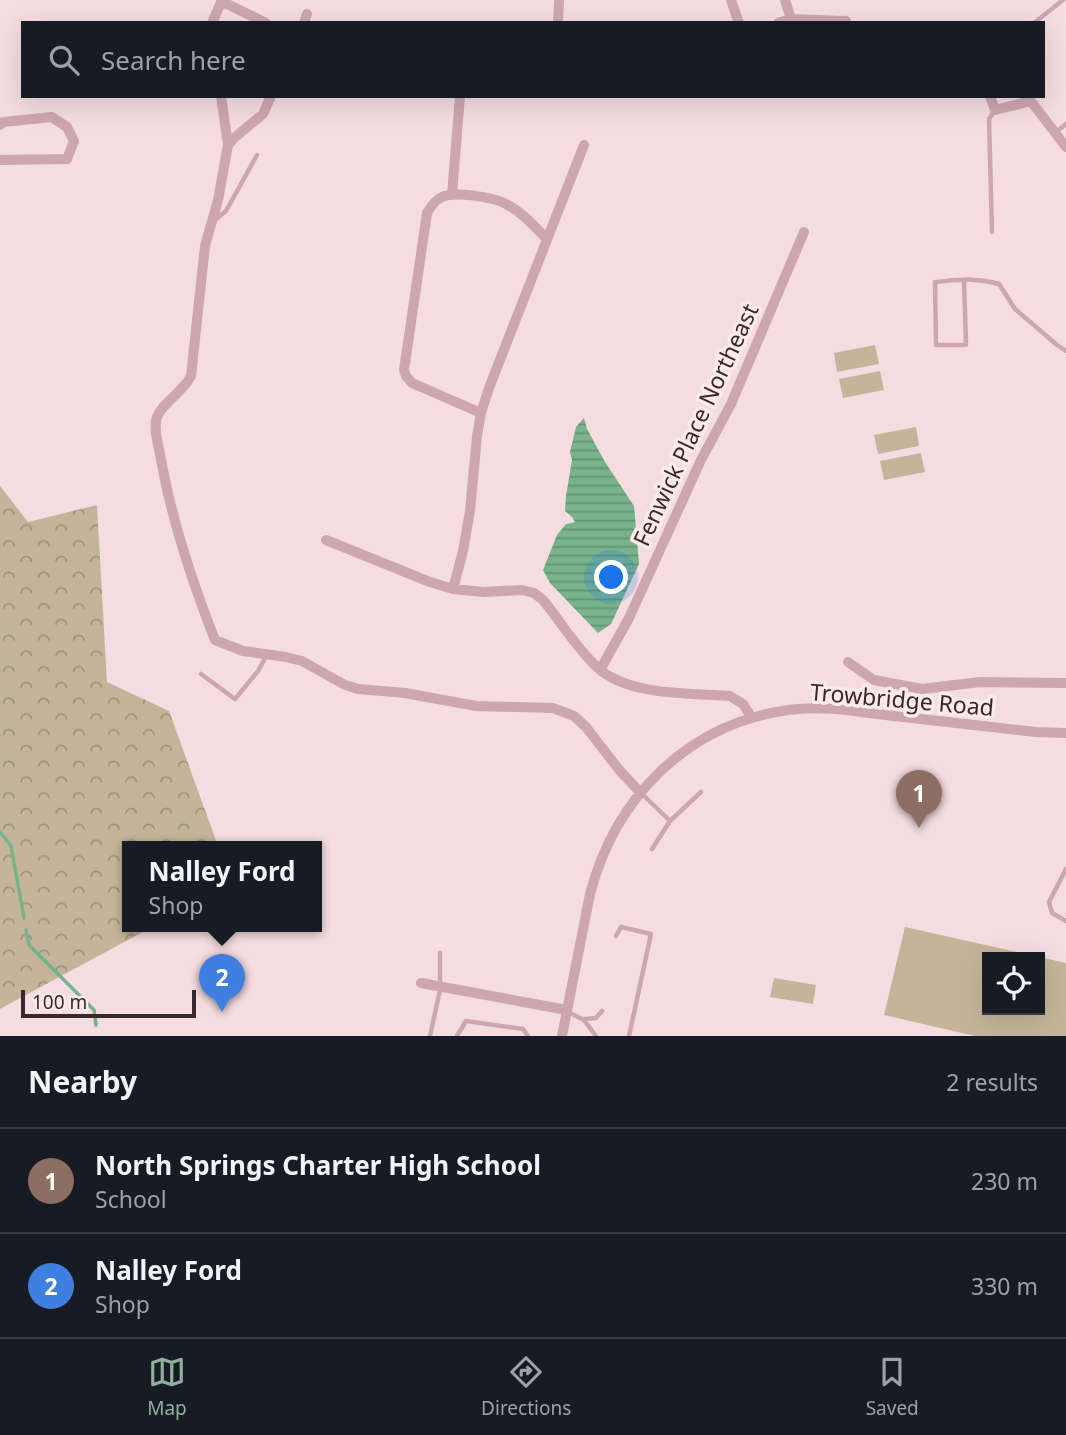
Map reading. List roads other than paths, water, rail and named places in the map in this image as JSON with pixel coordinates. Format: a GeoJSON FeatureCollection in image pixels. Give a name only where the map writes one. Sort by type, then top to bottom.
{"type":"FeatureCollection","features":[{"type":"Feature","properties":{"kind":"street"},"geometry":{"type":"LineString","coordinates":[[213,21],[222,0],[262,21]]}},
{"type":"Feature","properties":{"kind":"street"},"geometry":{"type":"LineString","coordinates":[[558,21],[559,0]]}},
{"type":"Feature","properties":{"kind":"street"},"geometry":{"type":"LineString","coordinates":[[732,0],[738,21]]}},
{"type":"Feature","properties":{"kind":"street"},"geometry":{"type":"LineString","coordinates":[[785,0],[791,19]]}},
{"type":"Feature","properties":{"kind":"street"},"geometry":{"type":"LineString","coordinates":[[784,21],[846,21]]}},
{"type":"Feature","properties":{"kind":"street"},"geometry":{"type":"LineString","coordinates":[[221,98],[228,145],[218,200],[205,246],[191,376],[187,385],[159,412],[155,426],[164,480],[178,534],[215,640],[243,651],[302,662],[358,689],[405,693],[476,706],[553,708],[564,711],[586,727],[640,792]]}},
{"type":"Feature","properties":{"kind":"street"},"geometry":{"type":"LineString","coordinates":[[228,145],[263,114],[270,98]]}},
{"type":"Feature","properties":{"kind":"street"},"geometry":{"type":"LineString","coordinates":[[452,195],[460,98]]}},
{"type":"Feature","properties":{"kind":"street"},"geometry":{"type":"LineString","coordinates":[[991,98],[995,110],[1029,99],[1066,146]]}},
{"type":"Feature","properties":{"kind":"street"},"geometry":{"type":"LineString","coordinates":[[0,125],[3,122],[52,117],[67,127],[74,141],[67,159],[0,160]]}},
{"type":"Feature","properties":{"kind":"street"},"geometry":{"type":"LineString","coordinates":[[453,589],[470,511],[481,413],[584,145]]}},
{"type":"Feature","properties":{"kind":"street"},"geometry":{"type":"LineString","coordinates":[[481,413],[412,383],[404,370],[427,213],[440,198],[452,195],[485,197],[504,202],[521,213],[547,239]]}},
{"type":"Feature","properties":{"kind":"street","name":"Fenwick Place Northeast"},"geometry":{"type":"LineString","coordinates":[[600,670],[629,618],[701,460],[731,404],[804,232]]}},
{"type":"Feature","properties":{"kind":"street"},"geometry":{"type":"LineString","coordinates":[[326,540],[453,589],[484,592],[522,590],[534,593],[543,600],[589,659],[618,682],[639,689],[730,696],[743,704],[752,718]]}},
{"type":"Feature","properties":{"kind":"street"},"geometry":{"type":"LineString","coordinates":[[848,662],[874,680],[922,689],[979,682],[1066,683]]}},
{"type":"Feature","properties":{"kind":"street","name":"Trowbridge Road"},"geometry":{"type":"LineString","coordinates":[[562,1036],[596,874],[611,835],[640,792],[664,767],[689,748],[720,730],[752,718],[788,710],[828,708],[1036,732],[1066,733]]}},
{"type":"Feature","properties":{"kind":"street"},"geometry":{"type":"LineString","coordinates":[[421,983],[567,1011]]}},
{"type":"Feature","properties":{"kind":"lane"},"geometry":{"type":"LineString","coordinates":[[1037,21],[1063,0]]}},
{"type":"Feature","properties":{"kind":"lane"},"geometry":{"type":"LineString","coordinates":[[992,232],[989,119],[995,110]]}},
{"type":"Feature","properties":{"kind":"lane"},"geometry":{"type":"LineString","coordinates":[[1055,132],[1066,124]]}},
{"type":"Feature","properties":{"kind":"lane"},"geometry":{"type":"LineString","coordinates":[[212,221],[226,211],[257,155]]}},
{"type":"Feature","properties":{"kind":"lane"},"geometry":{"type":"LineString","coordinates":[[964,280],[966,345],[936,345],[934,282],[964,280],[980,279],[999,284],[1015,309],[1066,351]]}},
{"type":"Feature","properties":{"kind":"lane"},"geometry":{"type":"LineString","coordinates":[[201,674],[235,699],[258,671],[267,654]]}},
{"type":"Feature","properties":{"kind":"lane"},"geometry":{"type":"LineString","coordinates":[[640,792],[670,821]]}},
{"type":"Feature","properties":{"kind":"lane"},"geometry":{"type":"LineString","coordinates":[[652,849],[670,821],[701,792]]}},
{"type":"Feature","properties":{"kind":"lane"},"geometry":{"type":"LineString","coordinates":[[1066,869],[1049,902],[1052,913],[1066,921]]}},
{"type":"Feature","properties":{"kind":"lane"},"geometry":{"type":"LineString","coordinates":[[616,936],[621,928],[650,934],[629,1036]]}},
{"type":"Feature","properties":{"kind":"lane"},"geometry":{"type":"LineString","coordinates":[[430,1036],[440,987],[440,953]]}},
{"type":"Feature","properties":{"kind":"lane"},"geometry":{"type":"LineString","coordinates":[[567,1011],[584,1020],[596,1036]]}},
{"type":"Feature","properties":{"kind":"lane"},"geometry":{"type":"LineString","coordinates":[[584,1020],[596,1018],[602,1012]]}},
{"type":"Feature","properties":{"kind":"lane"},"geometry":{"type":"LineString","coordinates":[[457,1036],[466,1021],[523,1029],[528,1036]]}},
{"type":"Feature","properties":{"kind":"waterway"},"geometry":{"type":"LineString","coordinates":[[0,832],[11,846],[24,918]]}},
{"type":"Feature","properties":{"kind":"waterway"},"geometry":{"type":"LineString","coordinates":[[26,930],[29,945],[94,1010],[96,1025]]}},
{"type":"Feature","properties":{"kind":"place","name":"North Springs Charter High School"},"geometry":{"type":"Point","coordinates":[919,828]}},
{"type":"Feature","properties":{"kind":"place","name":"Nalley Ford"},"geometry":{"type":"Point","coordinates":[222,1012]}}]}
